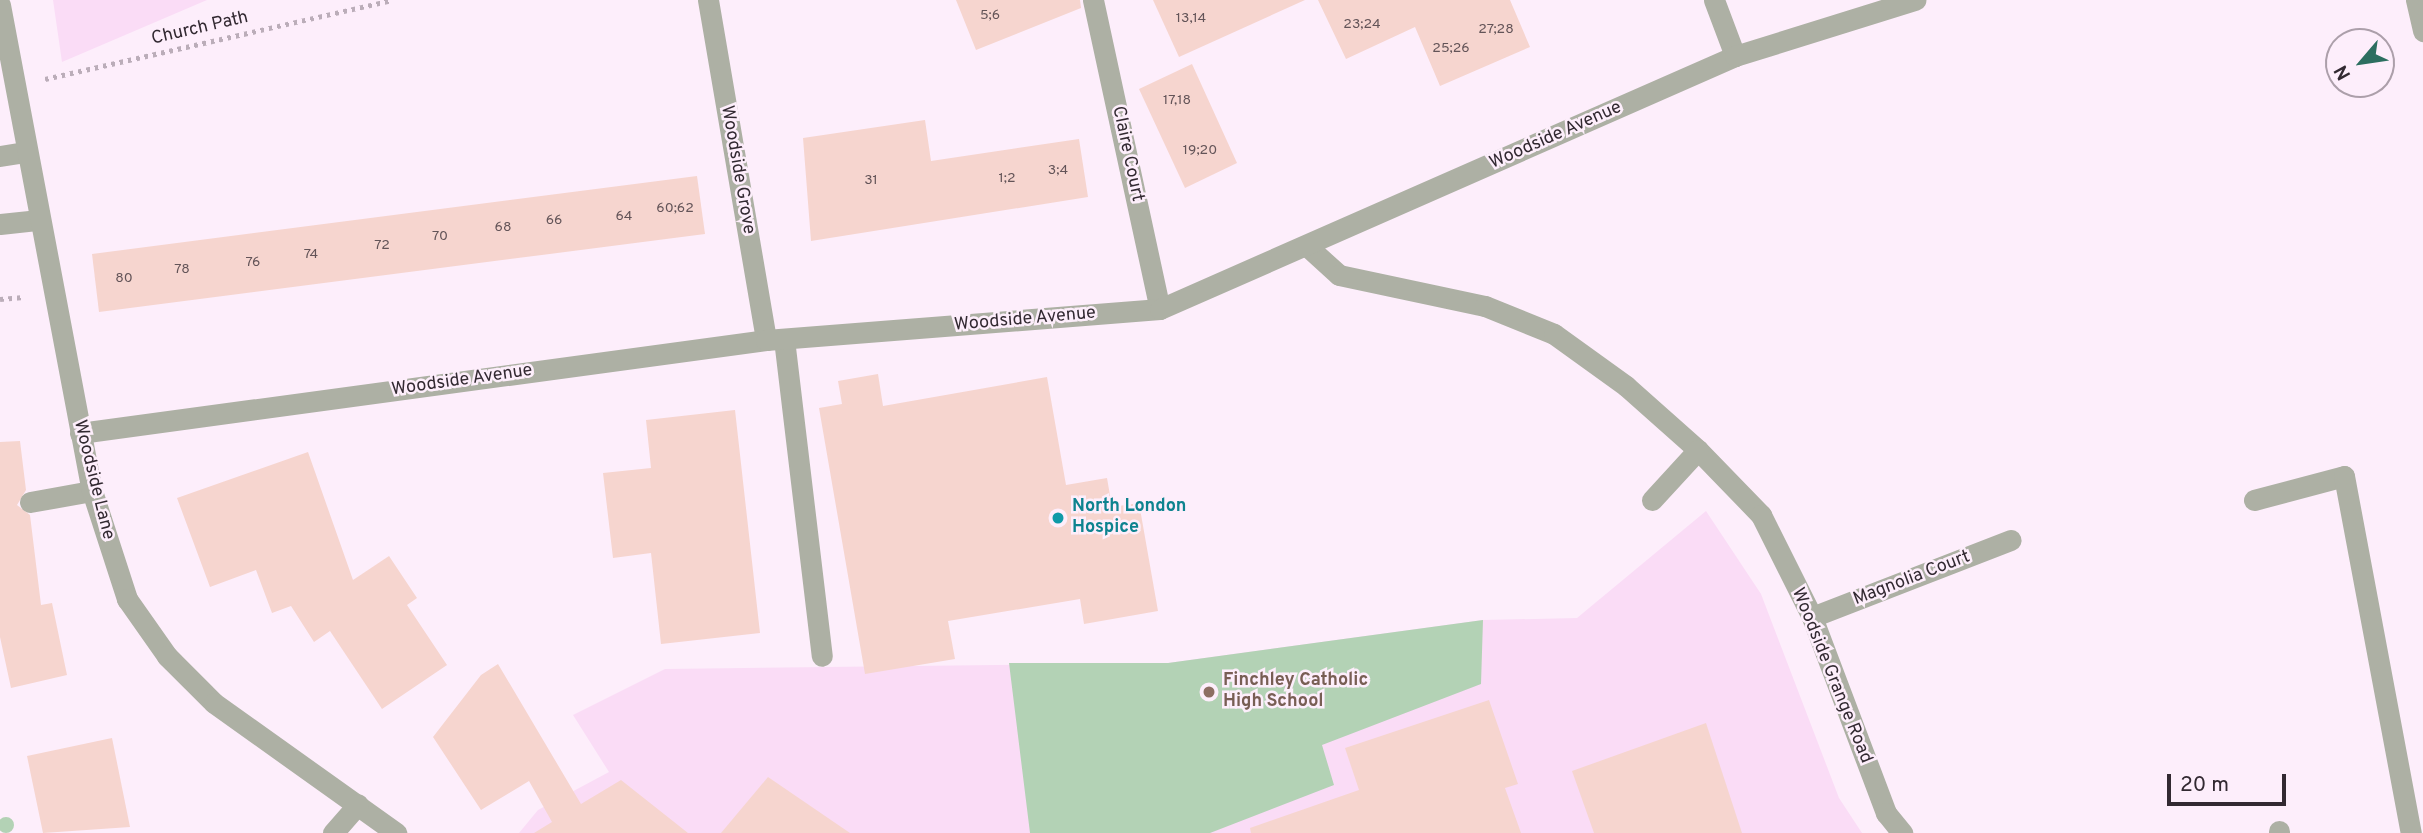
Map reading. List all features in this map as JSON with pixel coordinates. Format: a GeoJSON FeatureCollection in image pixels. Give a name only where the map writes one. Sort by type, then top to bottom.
{"type":"FeatureCollection","features":[{"type":"Feature","properties":{"kind":"street","name":"Woodside Grove"},"geometry":{"type":"LineString","coordinates":[[708,0],[775,340],[822,656]]}},
{"type":"Feature","properties":{"kind":"street","name":"Claire Court"},"geometry":{"type":"LineString","coordinates":[[1093,0],[1160,309]]}},
{"type":"Feature","properties":{"kind":"street"},"geometry":{"type":"LineString","coordinates":[[1714,0],[1735,56]]}},
{"type":"Feature","properties":{"kind":"street"},"geometry":{"type":"LineString","coordinates":[[2416,0],[2423,31]]}},
{"type":"Feature","properties":{"kind":"street","name":"Woodside Avenue"},"geometry":{"type":"LineString","coordinates":[[80,433],[775,340],[1160,309],[1735,56],[1903,2]]}},
{"type":"Feature","properties":{"kind":"street","name":"Woodside Lane"},"geometry":{"type":"LineString","coordinates":[[0,5],[92,491],[127,599],[167,656],[214,703],[396,833]]}},
{"type":"Feature","properties":{"kind":"street"},"geometry":{"type":"LineString","coordinates":[[0,156],[26,152]]}},
{"type":"Feature","properties":{"kind":"street"},"geometry":{"type":"LineString","coordinates":[[0,224],[39,220]]}},
{"type":"Feature","properties":{"kind":"street","name":"Woodside Grange Road"},"geometry":{"type":"LineString","coordinates":[[1307,246],[1339,275],[1485,306],[1554,334],[1626,386],[1698,450],[1760,514],[1812,617],[1886,813],[1902,833]]}},
{"type":"Feature","properties":{"kind":"street"},"geometry":{"type":"LineString","coordinates":[[1652,500],[1698,450]]}},
{"type":"Feature","properties":{"kind":"street"},"geometry":{"type":"LineString","coordinates":[[2254,500],[2344,476],[2411,833]]}},
{"type":"Feature","properties":{"kind":"street"},"geometry":{"type":"LineString","coordinates":[[30,502],[92,491]]}},
{"type":"Feature","properties":{"kind":"street","name":"Magnolia Court"},"geometry":{"type":"LineString","coordinates":[[1812,617],[2011,540]]}},
{"type":"Feature","properties":{"kind":"street"},"geometry":{"type":"LineString","coordinates":[[333,833],[358,804]]}},
{"type":"Feature","properties":{"kind":"path","name":"Church Path"},"geometry":{"type":"LineString","coordinates":[[14,86],[393,0]]}},
{"type":"Feature","properties":{"kind":"shaded area"},"geometry":{"type":"Polygon","coordinates":[[[53,0],[207,0],[62,62],[53,0]]]}},
{"type":"Feature","properties":{"kind":"shaded area","name":"Finchley Catholic High School"},"geometry":{"type":"Polygon","coordinates":[[[1706,511],[1761,594],[1839,798],[1862,833],[519,833],[538,810],[609,772],[573,715],[665,669],[1168,663],[1483,620],[1577,618],[1706,511]]]}},
{"type":"Feature","properties":{"kind":"green space"},"geometry":{"type":"Polygon","coordinates":[[[1483,620],[1481,684],[1322,745],[1334,785],[1210,833],[1030,833],[1009,663],[1168,663],[1483,620]]]}},
{"type":"Feature","properties":{"kind":"green space"},"geometry":{"type":"Polygon","coordinates":[[[3,817],[9,817],[14,825],[12,831],[3,833],[-2,828],[-2,822],[3,817]]]}},
{"type":"Feature","properties":{"kind":"building"},"geometry":{"type":"Polygon","coordinates":[[[956,0],[1080,0],[1081,8],[976,50],[956,0]]]}},
{"type":"Feature","properties":{"kind":"building"},"geometry":{"type":"Polygon","coordinates":[[[1153,0],[1305,0],[1179,57],[1153,0]]]}},
{"type":"Feature","properties":{"kind":"building"},"geometry":{"type":"Polygon","coordinates":[[[1318,0],[1510,0],[1530,47],[1440,86],[1415,27],[1346,59],[1318,0]]]}},
{"type":"Feature","properties":{"kind":"building"},"geometry":{"type":"Polygon","coordinates":[[[1192,64],[1237,163],[1185,188],[1139,89],[1192,64]]]}},
{"type":"Feature","properties":{"kind":"building"},"geometry":{"type":"Polygon","coordinates":[[[925,120],[931,161],[1079,139],[1088,197],[811,241],[803,138],[925,120]]]}},
{"type":"Feature","properties":{"kind":"building"},"geometry":{"type":"Polygon","coordinates":[[[697,176],[705,234],[99,312],[92,254],[697,176]]]}},
{"type":"Feature","properties":{"kind":"building","name":"North London Hospice"},"geometry":{"type":"Polygon","coordinates":[[[878,374],[883,406],[1047,377],[1066,485],[1107,478],[1112,507],[1139,503],[1158,611],[1084,624],[1080,599],[948,621],[955,659],[865,674],[819,408],[842,404],[838,381],[878,374]]]}},
{"type":"Feature","properties":{"kind":"building"},"geometry":{"type":"Polygon","coordinates":[[[735,410],[760,633],[661,644],[651,553],[613,558],[603,473],[651,468],[646,420],[735,410]]]}},
{"type":"Feature","properties":{"kind":"building"},"geometry":{"type":"Polygon","coordinates":[[[20,441],[26,490],[17,505],[30,515],[41,605],[52,603],[67,675],[11,688],[0,637],[0,442],[20,441]]]}},
{"type":"Feature","properties":{"kind":"building"},"geometry":{"type":"Polygon","coordinates":[[[308,452],[353,580],[389,556],[417,598],[407,605],[447,665],[382,709],[330,631],[314,642],[291,606],[272,613],[256,570],[210,587],[177,498],[308,452]]]}},
{"type":"Feature","properties":{"kind":"building"},"geometry":{"type":"Polygon","coordinates":[[[498,664],[581,804],[621,780],[688,833],[534,833],[552,822],[529,781],[481,810],[433,737],[481,675],[498,664]]]}},
{"type":"Feature","properties":{"kind":"building"},"geometry":{"type":"Polygon","coordinates":[[[1489,700],[1518,784],[1505,788],[1521,833],[1251,833],[1250,828],[1359,790],[1345,748],[1489,700]]]}},
{"type":"Feature","properties":{"kind":"building"},"geometry":{"type":"Polygon","coordinates":[[[1706,723],[1742,833],[1594,833],[1572,771],[1706,723]]]}},
{"type":"Feature","properties":{"kind":"building"},"geometry":{"type":"Polygon","coordinates":[[[112,738],[130,827],[43,833],[27,756],[112,738]]]}},
{"type":"Feature","properties":{"kind":"building"},"geometry":{"type":"Polygon","coordinates":[[[768,777],[850,833],[721,833],[768,777]]]}},
{"type":"Feature","properties":{"kind":"place","name":"North London Hospice"},"geometry":{"type":"Point","coordinates":[1058,518]}},
{"type":"Feature","properties":{"kind":"place","name":"Finchley Catholic High School"},"geometry":{"type":"Point","coordinates":[1209,692]}}]}
